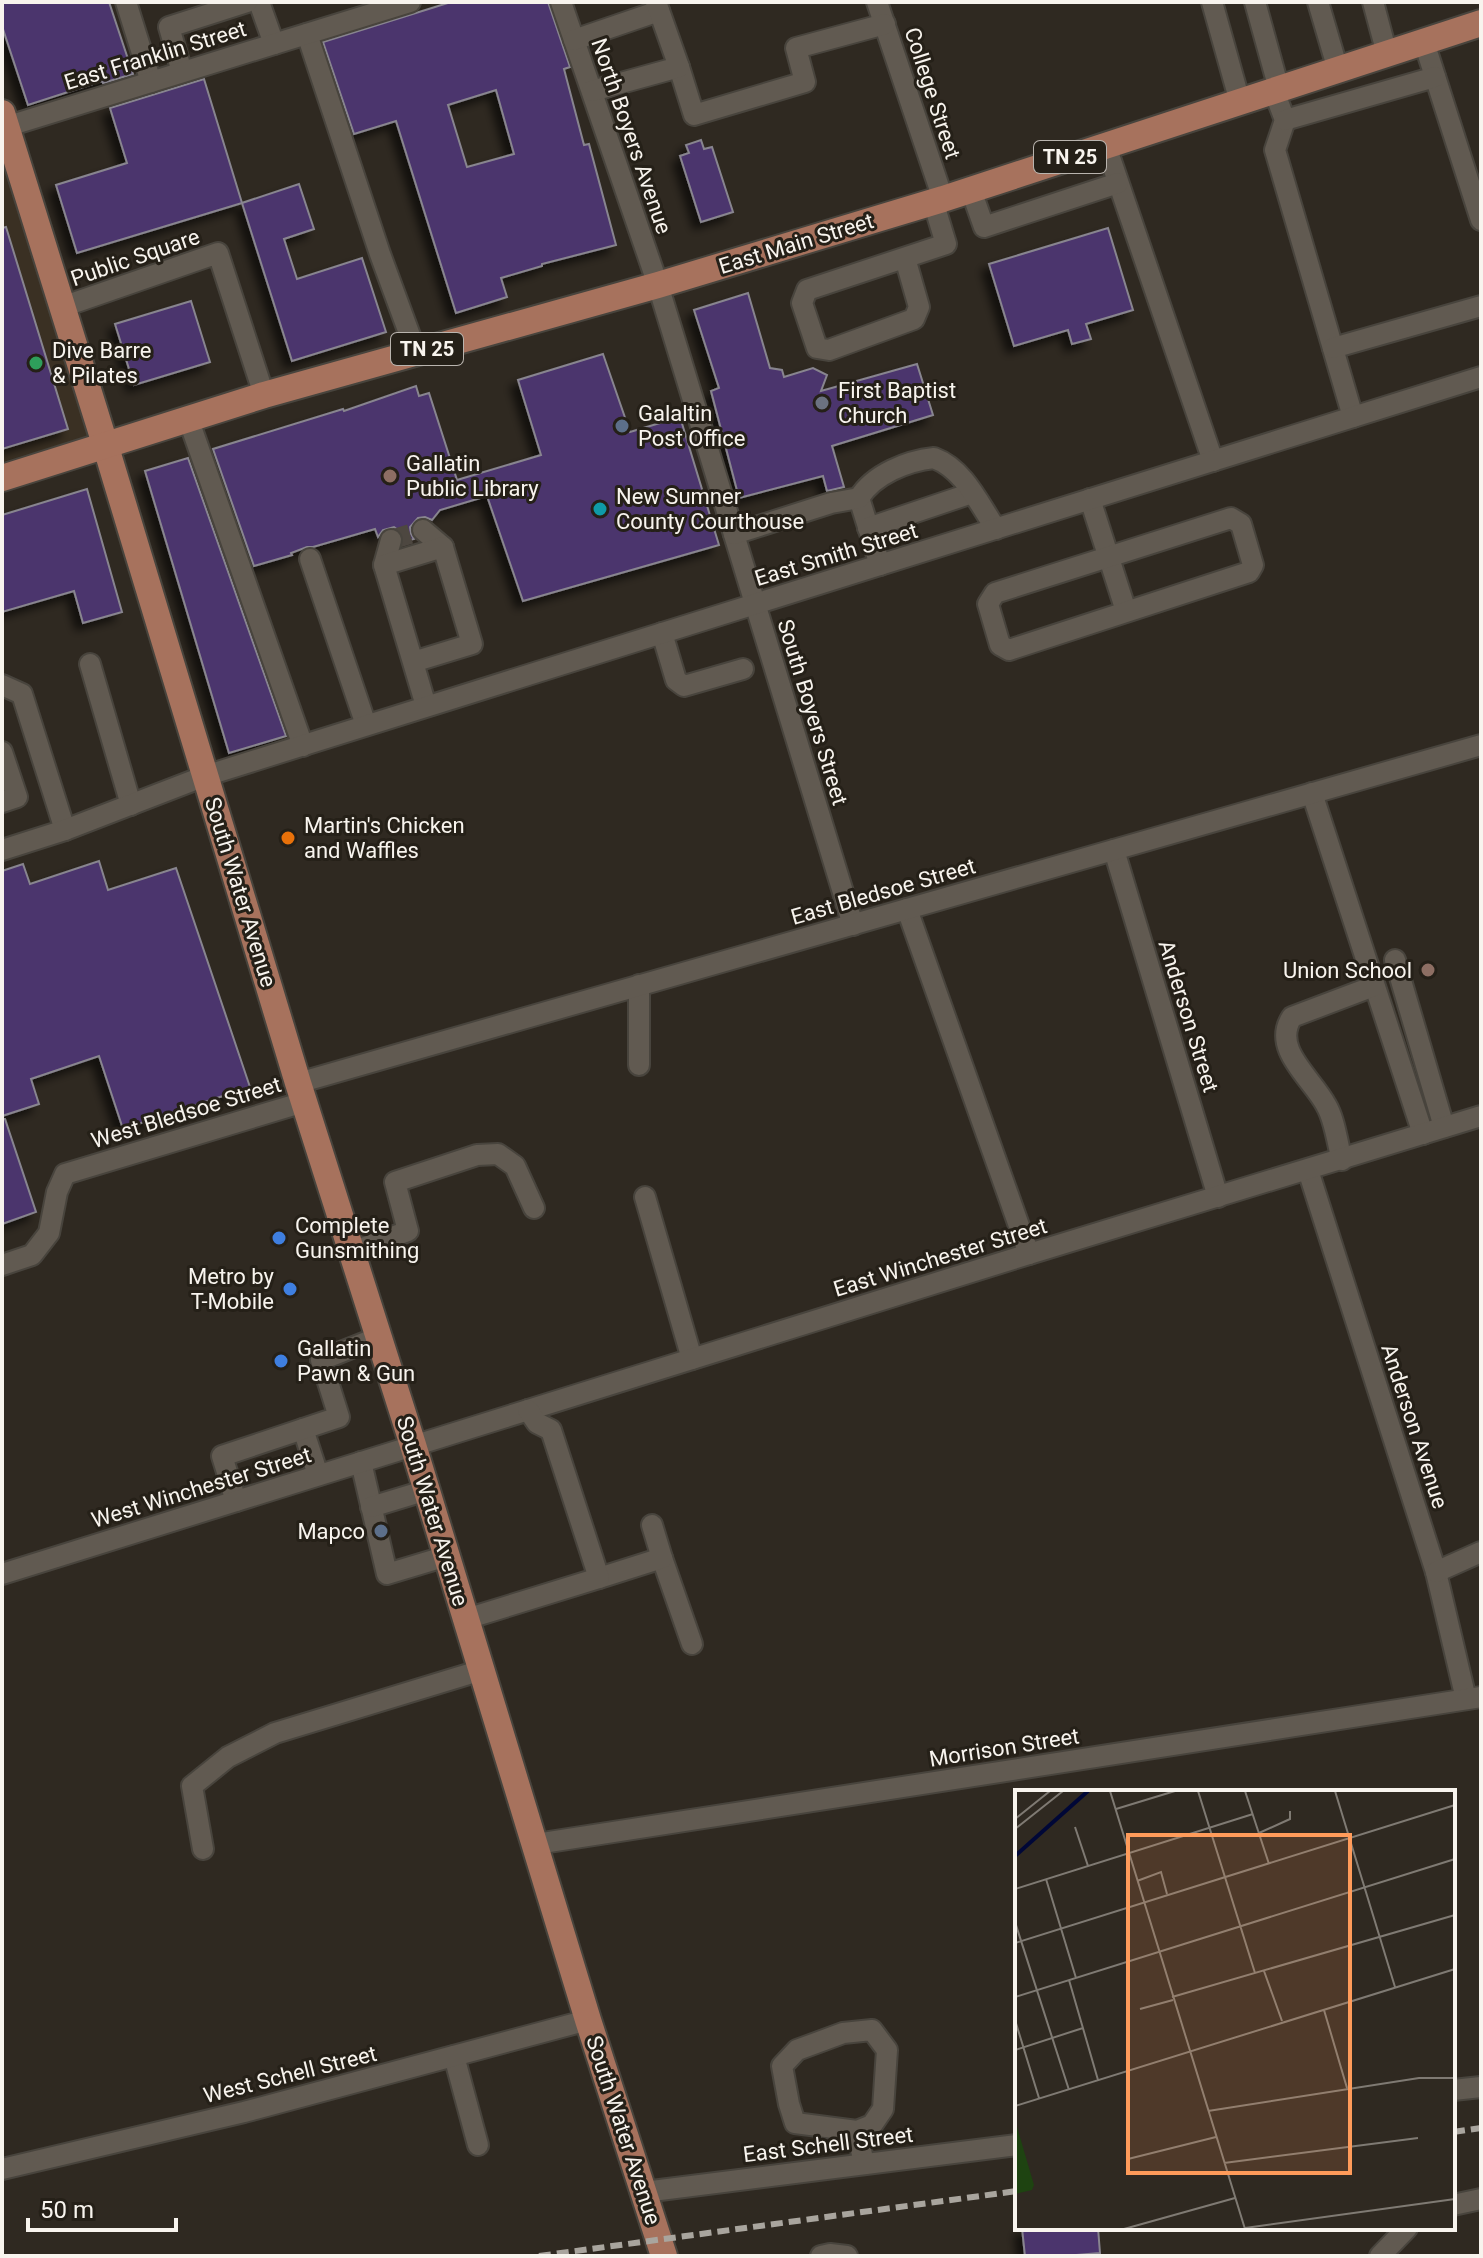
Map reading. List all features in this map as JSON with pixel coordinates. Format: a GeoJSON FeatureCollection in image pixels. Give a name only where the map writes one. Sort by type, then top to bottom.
{"type":"FeatureCollection","features":[{"type":"Feature","properties":{"kind":"main road","name":"East Main Street"},"geometry":{"type":"LineString","coordinates":[[105,444],[264,395],[658,285],[971,190],[1481,23]]}},
{"type":"Feature","properties":{"kind":"main road","name":"South Water Avenue"},"geometry":{"type":"LineString","coordinates":[[3,123],[105,444],[301,1092],[427,1490],[588,2020],[664,2256]]}},
{"type":"Feature","properties":{"kind":"main road","name":"TN 25"},"geometry":{"type":"LineString","coordinates":[[2,478],[105,444]]}},
{"type":"Feature","properties":{"kind":"street"},"geometry":{"type":"LineString","coordinates":[[126,2],[151,82]]}},
{"type":"Feature","properties":{"kind":"street"},"geometry":{"type":"LineString","coordinates":[[182,72],[169,27],[247,2]]}},
{"type":"Feature","properties":{"kind":"street"},"geometry":{"type":"LineString","coordinates":[[259,2],[274,44]]}},
{"type":"Feature","properties":{"kind":"street","name":"East Franklin Street"},"geometry":{"type":"LineString","coordinates":[[3,123],[307,34],[360,9],[410,2]]}},
{"type":"Feature","properties":{"kind":"street","name":"North Boyers Avenue"},"geometry":{"type":"LineString","coordinates":[[561,2],[658,285]]}},
{"type":"Feature","properties":{"kind":"street","name":"College Street"},"geometry":{"type":"LineString","coordinates":[[877,2],[938,200],[946,244],[905,258]]}},
{"type":"Feature","properties":{"kind":"street"},"geometry":{"type":"LineString","coordinates":[[1212,2],[1240,102]]}},
{"type":"Feature","properties":{"kind":"street"},"geometry":{"type":"LineString","coordinates":[[1255,2],[1285,120],[1275,150],[1353,417]]}},
{"type":"Feature","properties":{"kind":"street"},"geometry":{"type":"LineString","coordinates":[[1318,2],[1338,70]]}},
{"type":"Feature","properties":{"kind":"street"},"geometry":{"type":"LineString","coordinates":[[1373,2],[1387,54]]}},
{"type":"Feature","properties":{"kind":"street"},"geometry":{"type":"LineString","coordinates":[[574,40],[658,7],[694,115],[805,82],[796,48],[885,24]]}},
{"type":"Feature","properties":{"kind":"street"},"geometry":{"type":"LineString","coordinates":[[307,34],[416,352]]}},
{"type":"Feature","properties":{"kind":"street"},"geometry":{"type":"LineString","coordinates":[[1424,42],[1481,220]]}},
{"type":"Feature","properties":{"kind":"street"},"geometry":{"type":"LineString","coordinates":[[592,91],[679,67]]}},
{"type":"Feature","properties":{"kind":"street"},"geometry":{"type":"LineString","coordinates":[[1285,120],[1435,77]]}},
{"type":"Feature","properties":{"kind":"street"},"geometry":{"type":"LineString","coordinates":[[1106,146],[1213,461]]}},
{"type":"Feature","properties":{"kind":"street"},"geometry":{"type":"LineString","coordinates":[[971,190],[984,227],[1118,183]]}},
{"type":"Feature","properties":{"kind":"street","name":"Public Square"},"geometry":{"type":"LineString","coordinates":[[62,307],[218,253],[264,395]]}},
{"type":"Feature","properties":{"kind":"street"},"geometry":{"type":"LineString","coordinates":[[905,258],[919,307],[914,319],[829,350],[817,348],[802,303],[807,290],[905,258]]}},
{"type":"Feature","properties":{"kind":"street","name":"South Boyers Street"},"geometry":{"type":"LineString","coordinates":[[658,285],[853,925]]}},
{"type":"Feature","properties":{"kind":"street"},"geometry":{"type":"LineString","coordinates":[[1333,348],[1481,306]]}},
{"type":"Feature","properties":{"kind":"street","name":"East Smith Street"},"geometry":{"type":"LineString","coordinates":[[2,850],[65,830],[205,776],[1481,377]]}},
{"type":"Feature","properties":{"kind":"street"},"geometry":{"type":"LineString","coordinates":[[188,418],[303,746]]}},
{"type":"Feature","properties":{"kind":"street"},"geometry":{"type":"LineString","coordinates":[[734,534],[831,503],[859,498],[873,481],[929,458],[939,459],[948,465],[964,482],[996,529]]}},
{"type":"Feature","properties":{"kind":"street"},"geometry":{"type":"LineString","coordinates":[[868,528],[972,493]]}},
{"type":"Feature","properties":{"kind":"street"},"geometry":{"type":"LineString","coordinates":[[859,498],[880,565]]}},
{"type":"Feature","properties":{"kind":"street"},"geometry":{"type":"LineString","coordinates":[[1090,499],[1126,611]]}},
{"type":"Feature","properties":{"kind":"street"},"geometry":{"type":"LineString","coordinates":[[1231,518],[1241,524],[1253,565],[1249,572],[1126,611],[1009,650],[1000,645],[988,604],[995,593],[1108,556],[1231,518]]}},
{"type":"Feature","properties":{"kind":"street"},"geometry":{"type":"LineString","coordinates":[[413,662],[472,644],[443,547],[423,530]]}},
{"type":"Feature","properties":{"kind":"street"},"geometry":{"type":"LineString","coordinates":[[391,540],[384,565],[426,706]]}},
{"type":"Feature","properties":{"kind":"street"},"geometry":{"type":"LineString","coordinates":[[384,565],[443,547]]}},
{"type":"Feature","properties":{"kind":"street"},"geometry":{"type":"LineString","coordinates":[[310,559],[366,725]]}},
{"type":"Feature","properties":{"kind":"street"},"geometry":{"type":"LineString","coordinates":[[662,633],[676,680],[684,686],[743,669]]}},
{"type":"Feature","properties":{"kind":"street"},"geometry":{"type":"LineString","coordinates":[[90,664],[131,805]]}},
{"type":"Feature","properties":{"kind":"street"},"geometry":{"type":"LineString","coordinates":[[2,685],[22,694],[65,830]]}},
{"type":"Feature","properties":{"kind":"street","name":"East Bledsoe Street"},"geometry":{"type":"LineString","coordinates":[[301,1092],[639,985],[1481,745]]}},
{"type":"Feature","properties":{"kind":"street"},"geometry":{"type":"LineString","coordinates":[[2,752],[17,797],[2,802]]}},
{"type":"Feature","properties":{"kind":"street"},"geometry":{"type":"LineString","coordinates":[[1312,793],[1423,1134]]}},
{"type":"Feature","properties":{"kind":"street","name":"Anderson Street"},"geometry":{"type":"LineString","coordinates":[[1114,850],[1218,1197]]}},
{"type":"Feature","properties":{"kind":"street"},"geometry":{"type":"LineString","coordinates":[[907,909],[1029,1254]]}},
{"type":"Feature","properties":{"kind":"street"},"geometry":{"type":"LineString","coordinates":[[1395,960],[1444,1127]]}},
{"type":"Feature","properties":{"kind":"street"},"geometry":{"type":"LineString","coordinates":[[639,985],[639,1065]]}},
{"type":"Feature","properties":{"kind":"street"},"geometry":{"type":"LineString","coordinates":[[1342,1160],[1328,1108],[1286,1046],[1286,1026],[1292,1017],[1374,986]]}},
{"type":"Feature","properties":{"kind":"street","name":"West Bledsoe Street"},"geometry":{"type":"LineString","coordinates":[[2,1265],[32,1255],[49,1233],[57,1192],[65,1174],[301,1092]]}},
{"type":"Feature","properties":{"kind":"street","name":"East Winchester Street"},"geometry":{"type":"LineString","coordinates":[[413,1445],[1481,1116]]}},
{"type":"Feature","properties":{"kind":"street"},"geometry":{"type":"LineString","coordinates":[[352,1252],[408,1231],[395,1182],[477,1155],[498,1154],[515,1166],[534,1208]]}},
{"type":"Feature","properties":{"kind":"street","name":"Anderson Avenue"},"geometry":{"type":"LineString","coordinates":[[1308,1170],[1474,1698]]}},
{"type":"Feature","properties":{"kind":"street"},"geometry":{"type":"LineString","coordinates":[[645,1197],[692,1359]]}},
{"type":"Feature","properties":{"kind":"street"},"geometry":{"type":"LineString","coordinates":[[236,1501],[222,1456],[339,1417],[321,1360],[379,1337]]}},
{"type":"Feature","properties":{"kind":"street"},"geometry":{"type":"LineString","coordinates":[[551,1430],[557,1419],[553,1402]]}},
{"type":"Feature","properties":{"kind":"street"},"geometry":{"type":"LineString","coordinates":[[528,1410],[537,1423],[551,1430],[599,1578]]}},
{"type":"Feature","properties":{"kind":"street"},"geometry":{"type":"LineString","coordinates":[[303,1429],[318,1475]]}},
{"type":"Feature","properties":{"kind":"street","name":"West Winchester Street"},"geometry":{"type":"LineString","coordinates":[[2,1574],[413,1445]]}},
{"type":"Feature","properties":{"kind":"street"},"geometry":{"type":"LineString","coordinates":[[361,1462],[387,1574],[447,1556]]}},
{"type":"Feature","properties":{"kind":"street"},"geometry":{"type":"LineString","coordinates":[[371,1507],[427,1490]]}},
{"type":"Feature","properties":{"kind":"street"},"geometry":{"type":"LineString","coordinates":[[652,1525],[692,1644]]}},
{"type":"Feature","properties":{"kind":"street"},"geometry":{"type":"LineString","coordinates":[[1436,1572],[1481,1552]]}},
{"type":"Feature","properties":{"kind":"street"},"geometry":{"type":"LineString","coordinates":[[466,1619],[662,1558]]}},
{"type":"Feature","properties":{"kind":"street"},"geometry":{"type":"LineString","coordinates":[[203,1849],[192,1786],[228,1757],[275,1733],[482,1670]]}},
{"type":"Feature","properties":{"kind":"street","name":"Morrison Street"},"geometry":{"type":"LineString","coordinates":[[536,1844],[1474,1698]]}},
{"type":"Feature","properties":{"kind":"street","name":"West Schell Street"},"geometry":{"type":"LineString","coordinates":[[2,2169],[244,2112],[588,2020]]}},
{"type":"Feature","properties":{"kind":"street"},"geometry":{"type":"LineString","coordinates":[[872,2030],[887,2050],[883,2109],[872,2125],[857,2131],[795,2123],[782,2066],[797,2050],[843,2033],[872,2030]]}},
{"type":"Feature","properties":{"kind":"street"},"geometry":{"type":"LineString","coordinates":[[454,2056],[478,2145]]}},
{"type":"Feature","properties":{"kind":"street"},"geometry":{"type":"LineString","coordinates":[[1455,2090],[1481,2087]]}},
{"type":"Feature","properties":{"kind":"street"},"geometry":{"type":"LineString","coordinates":[[857,2131],[864,2164]]}},
{"type":"Feature","properties":{"kind":"street","name":"East Schell Street"},"geometry":{"type":"LineString","coordinates":[[644,2192],[1015,2145]]}},
{"type":"Feature","properties":{"kind":"street"},"geometry":{"type":"LineString","coordinates":[[1455,2205],[1481,2199]]}},
{"type":"Feature","properties":{"kind":"street"},"geometry":{"type":"LineString","coordinates":[[1380,2256],[1405,2230]]}},
{"type":"Feature","properties":{"kind":"street"},"geometry":{"type":"LineString","coordinates":[[821,2256],[847,2256]]}},
{"type":"Feature","properties":{"kind":"shaded area"},"geometry":{"type":"Polygon","coordinates":[[[2,147],[91,435],[2,462],[2,147]]]}},
{"type":"Feature","properties":{"kind":"building"},"geometry":{"type":"Polygon","coordinates":[[[2,2],[109,2],[133,74],[28,105],[2,26],[2,2]]]}},
{"type":"Feature","properties":{"kind":"building"},"geometry":{"type":"Polygon","coordinates":[[[451,2],[548,2],[570,67],[564,69],[584,145],[589,144],[616,245],[501,278],[507,297],[456,313],[396,121],[354,134],[323,42],[451,2]],[[496,90],[448,105],[467,167],[514,154],[496,90]]]}},
{"type":"Feature","properties":{"kind":"building"},"geometry":{"type":"Polygon","coordinates":[[[204,79],[242,203],[77,253],[56,185],[127,163],[110,108],[204,79]]]}},
{"type":"Feature","properties":{"kind":"building"},"geometry":{"type":"Polygon","coordinates":[[[701,140],[704,149],[712,147],[733,212],[701,222],[680,156],[689,153],[686,145],[701,140]]]}},
{"type":"Feature","properties":{"kind":"building"},"geometry":{"type":"Polygon","coordinates":[[[299,184],[314,229],[284,239],[297,279],[362,258],[386,332],[292,361],[242,203],[299,184]]]}},
{"type":"Feature","properties":{"kind":"building"},"geometry":{"type":"Polygon","coordinates":[[[6,227],[68,429],[2,449],[2,228],[6,227]]]}},
{"type":"Feature","properties":{"kind":"building"},"geometry":{"type":"Polygon","coordinates":[[[1108,228],[1133,310],[1086,324],[1091,339],[1072,344],[1068,330],[1014,346],[989,264],[1108,228]]]}},
{"type":"Feature","properties":{"kind":"building","name":"First Baptist Church"},"geometry":{"type":"Polygon","coordinates":[[[748,293],[770,368],[782,370],[784,377],[813,368],[827,375],[821,391],[917,364],[933,415],[832,446],[844,487],[827,491],[823,476],[739,498],[711,391],[719,388],[694,310],[748,293]]]}},
{"type":"Feature","properties":{"kind":"building"},"geometry":{"type":"Polygon","coordinates":[[[191,301],[210,362],[134,385],[115,324],[191,301]]]}},
{"type":"Feature","properties":{"kind":"building"},"geometry":{"type":"Polygon","coordinates":[[[603,354],[630,432],[680,417],[719,545],[523,601],[487,496],[440,510],[432,520],[418,518],[410,527],[414,539],[404,542],[401,532],[394,527],[383,530],[378,537],[375,529],[307,547],[292,555],[254,566],[213,449],[344,411],[416,386],[419,396],[429,393],[457,480],[541,455],[518,380],[603,354]]]}},
{"type":"Feature","properties":{"kind":"building"},"geometry":{"type":"Polygon","coordinates":[[[188,458],[286,736],[229,753],[145,471],[188,458]]]}},
{"type":"Feature","properties":{"kind":"building"},"geometry":{"type":"Polygon","coordinates":[[[87,489],[122,612],[83,623],[74,591],[2,612],[2,515],[87,489]]]}},
{"type":"Feature","properties":{"kind":"building"},"geometry":{"type":"Polygon","coordinates":[[[99,861],[108,890],[176,868],[250,1087],[123,1129],[99,1056],[31,1079],[39,1104],[2,1116],[2,871],[23,864],[30,884],[99,861]]]}},
{"type":"Feature","properties":{"kind":"building"},"geometry":{"type":"Polygon","coordinates":[[[2,1119],[5,1119],[36,1212],[2,1224],[2,1119]]]}},
{"type":"Feature","properties":{"kind":"building"},"geometry":{"type":"Polygon","coordinates":[[[1022,2230],[1098,2230],[1100,2253],[1025,2256],[1022,2230]]]}},
{"type":"Feature","properties":{"kind":"tunnel"},"geometry":{"type":"LineString","coordinates":[[391,540],[423,530]]}},
{"type":"Feature","properties":{"kind":"railway"},"geometry":{"type":"LineString","coordinates":[[1455,2132],[1481,2128]]}},
{"type":"Feature","properties":{"kind":"railway"},"geometry":{"type":"LineString","coordinates":[[539,2256],[1015,2191]]}},
{"type":"Feature","properties":{"kind":"place","name":"Dive Barre & Pilates"},"geometry":{"type":"Point","coordinates":[36,363]}},
{"type":"Feature","properties":{"kind":"place","name":"First Baptist Church"},"geometry":{"type":"Point","coordinates":[822,403]}},
{"type":"Feature","properties":{"kind":"place","name":"Galaltin Post Office"},"geometry":{"type":"Point","coordinates":[622,426]}},
{"type":"Feature","properties":{"kind":"place","name":"Gallatin Public Library"},"geometry":{"type":"Point","coordinates":[390,476]}},
{"type":"Feature","properties":{"kind":"place","name":"New Sumner County Courthouse"},"geometry":{"type":"Point","coordinates":[600,509]}},
{"type":"Feature","properties":{"kind":"place","name":"Martin's Chicken and Waffles"},"geometry":{"type":"Point","coordinates":[288,838]}},
{"type":"Feature","properties":{"kind":"place","name":"Union School"},"geometry":{"type":"Point","coordinates":[1428,970]}},
{"type":"Feature","properties":{"kind":"place","name":"Complete Gunsmithing"},"geometry":{"type":"Point","coordinates":[279,1238]}},
{"type":"Feature","properties":{"kind":"place","name":"Metro by T-Mobile"},"geometry":{"type":"Point","coordinates":[290,1289]}},
{"type":"Feature","properties":{"kind":"place","name":"Gallatin Pawn & Gun"},"geometry":{"type":"Point","coordinates":[281,1361]}},
{"type":"Feature","properties":{"kind":"place","name":"Mapco"},"geometry":{"type":"Point","coordinates":[381,1531]}}]}
